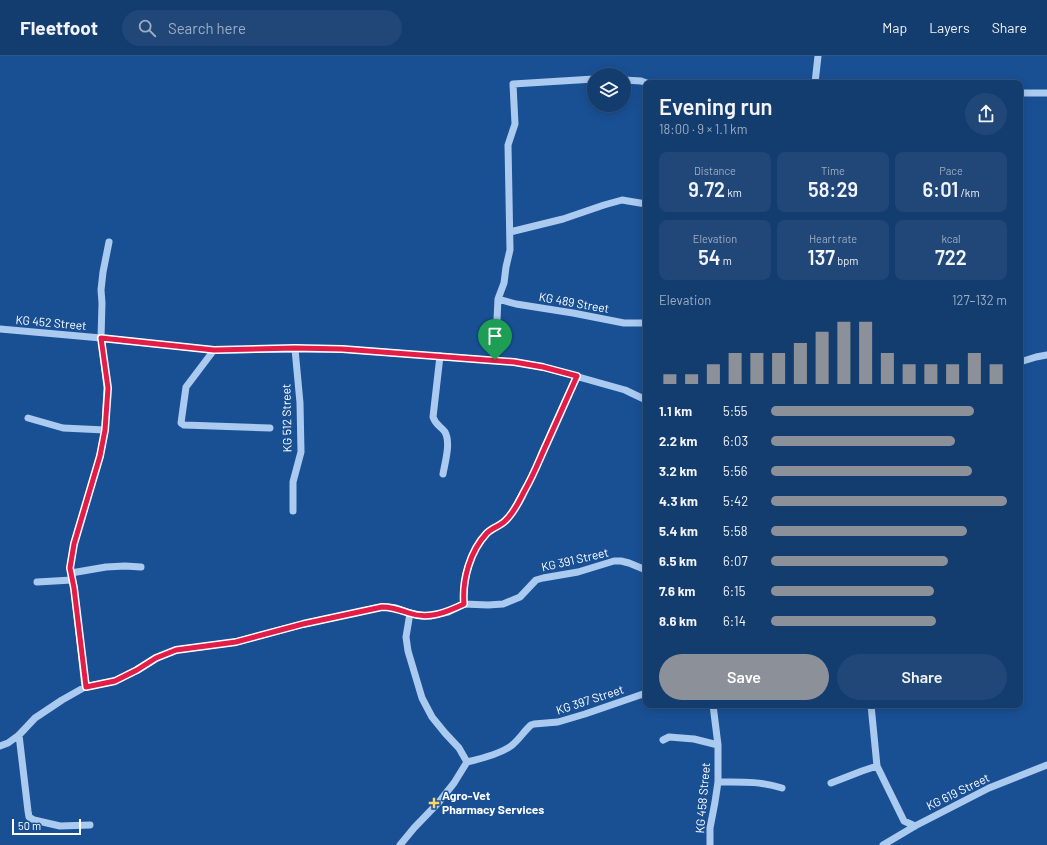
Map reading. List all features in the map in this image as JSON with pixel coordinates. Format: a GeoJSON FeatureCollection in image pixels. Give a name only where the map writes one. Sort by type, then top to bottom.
{"type":"FeatureCollection","features":[{"type":"Feature","properties":{"kind":"street"},"geometry":{"type":"LineString","coordinates":[[814,80],[818,56]]}},
{"type":"Feature","properties":{"kind":"street"},"geometry":{"type":"LineString","coordinates":[[495,360],[498,299],[504,283],[510,250],[510,185],[508,145],[515,124],[513,84],[587,79]]}},
{"type":"Feature","properties":{"kind":"street"},"geometry":{"type":"LineString","coordinates":[[631,80],[643,82]]}},
{"type":"Feature","properties":{"kind":"street"},"geometry":{"type":"LineString","coordinates":[[1023,93],[1047,93]]}},
{"type":"Feature","properties":{"kind":"street"},"geometry":{"type":"LineString","coordinates":[[510,232],[563,219],[622,200],[643,204]]}},
{"type":"Feature","properties":{"kind":"street"},"geometry":{"type":"LineString","coordinates":[[86,687],[74,588],[70,568],[74,544],[100,456],[105,430],[108,388],[101,338],[101,290],[109,242]]}},
{"type":"Feature","properties":{"kind":"street","name":"KG 489 Street"},"geometry":{"type":"LineString","coordinates":[[498,299],[516,304],[624,323],[643,323]]}},
{"type":"Feature","properties":{"kind":"street","name":"KG 452 Street"},"geometry":{"type":"LineString","coordinates":[[0,329],[214,350],[295,348],[342,349],[514,362],[543,367],[577,376],[625,390],[643,399]]}},
{"type":"Feature","properties":{"kind":"street","name":"KG 512 Street"},"geometry":{"type":"LineString","coordinates":[[293,511],[293,482],[301,452],[300,403],[295,348]]}},
{"type":"Feature","properties":{"kind":"street"},"geometry":{"type":"LineString","coordinates":[[214,350],[186,387],[181,423],[184,426],[270,428]]}},
{"type":"Feature","properties":{"kind":"street"},"geometry":{"type":"LineString","coordinates":[[1023,361],[1047,355]]}},
{"type":"Feature","properties":{"kind":"street"},"geometry":{"type":"LineString","coordinates":[[440,356],[433,417],[435,423],[444,431],[447,438],[448,445],[443,474]]}},
{"type":"Feature","properties":{"kind":"street"},"geometry":{"type":"LineString","coordinates":[[464,604],[463,596],[466,575],[472,557],[488,532],[506,521],[515,509],[530,481],[577,376]]}},
{"type":"Feature","properties":{"kind":"street"},"geometry":{"type":"LineString","coordinates":[[28,418],[63,428],[105,430]]}},
{"type":"Feature","properties":{"kind":"street","name":"KG 391 Street"},"geometry":{"type":"LineString","coordinates":[[0,746],[8,743],[19,735],[35,718],[62,700],[86,687],[115,681],[156,658],[176,650],[236,642],[303,624],[382,607],[396,608],[422,616],[430,616],[448,612],[464,604],[504,604],[520,597],[536,580],[578,572],[614,561],[629,563],[643,569]]}},
{"type":"Feature","properties":{"kind":"street"},"geometry":{"type":"LineString","coordinates":[[37,582],[72,576],[106,567],[125,566],[141,568]]}},
{"type":"Feature","properties":{"kind":"street"},"geometry":{"type":"LineString","coordinates":[[400,845],[439,802],[454,783],[467,762],[459,748],[432,717],[422,698],[408,651],[406,637],[410,613]]}},
{"type":"Feature","properties":{"kind":"street","name":"KG 397 Street"},"geometry":{"type":"LineString","coordinates":[[467,762],[504,750],[512,745],[531,725],[558,722],[643,694]]}},
{"type":"Feature","properties":{"kind":"street","name":"KG 458 Street"},"geometry":{"type":"LineString","coordinates":[[710,845],[710,828],[718,782],[718,745],[713,708]]}},
{"type":"Feature","properties":{"kind":"street"},"geometry":{"type":"LineString","coordinates":[[871,708],[877,766],[904,821],[915,826]]}},
{"type":"Feature","properties":{"kind":"street"},"geometry":{"type":"LineString","coordinates":[[19,735],[29,817],[34,820],[60,826],[90,825]]}},
{"type":"Feature","properties":{"kind":"street"},"geometry":{"type":"LineString","coordinates":[[663,740],[669,737],[694,739],[718,745]]}},
{"type":"Feature","properties":{"kind":"street","name":"KG 619 Street"},"geometry":{"type":"LineString","coordinates":[[883,845],[915,826],[989,788],[1047,765]]}},
{"type":"Feature","properties":{"kind":"street"},"geometry":{"type":"LineString","coordinates":[[831,783],[877,766]]}},
{"type":"Feature","properties":{"kind":"street"},"geometry":{"type":"LineString","coordinates":[[718,782],[751,781],[770,784],[782,788]]}},
{"type":"Feature","properties":{"kind":"place","name":"Agro-Vet Pharmacy Services"},"geometry":{"type":"Point","coordinates":[434,803]}},
{"type":"Feature","properties":{"kind":"route"},"geometry":{"type":"LineString","coordinates":[[101,338],[214,350],[295,348],[342,349],[495,360],[543,367],[577,376],[530,481],[515,509],[506,521],[488,532],[472,557],[466,575],[463,596],[464,604],[448,612],[430,616],[422,616],[396,608],[382,607],[303,624],[236,642],[185,648],[156,658],[115,681],[86,687],[74,588],[70,568],[74,544],[100,456],[105,430],[108,388],[101,338]]}}]}
